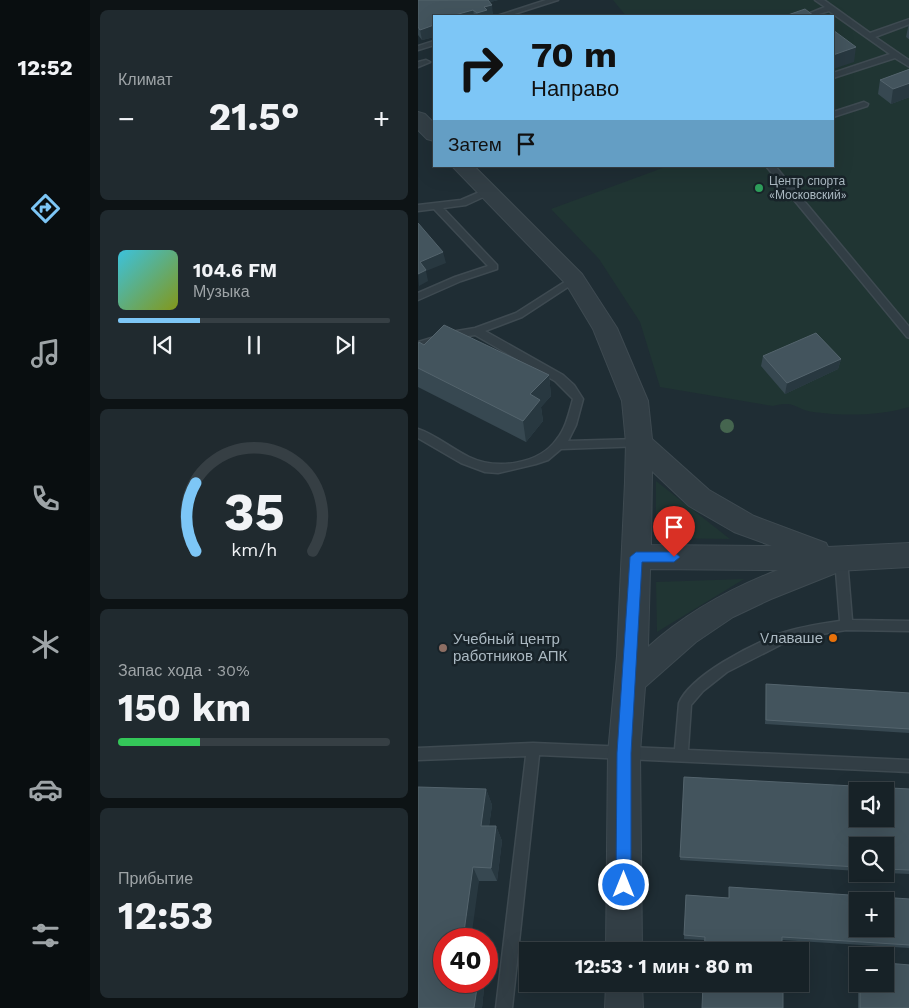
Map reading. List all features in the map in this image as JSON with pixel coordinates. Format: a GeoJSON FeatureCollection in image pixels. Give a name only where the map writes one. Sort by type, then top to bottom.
{"type":"FeatureCollection","features":[{"type":"Feature","properties":{"kind":"street"},"geometry":{"type":"LineString","coordinates":[[418,118],[433,134]]}},
{"type":"Feature","properties":{"kind":"street"},"geometry":{"type":"LineString","coordinates":[[463,167],[490,192],[574,279],[605,328],[635,400],[639,442],[636,557],[624,753],[624,942]]}},
{"type":"Feature","properties":{"kind":"street"},"geometry":{"type":"LineString","coordinates":[[639,442],[699,498],[744,524],[842,559]]}},
{"type":"Feature","properties":{"kind":"street"},"geometry":{"type":"LineString","coordinates":[[636,557],[842,559],[910,556]]}},
{"type":"Feature","properties":{"kind":"street"},"geometry":{"type":"LineString","coordinates":[[629,682],[699,624],[722,609],[756,592],[842,559]]}},
{"type":"Feature","properties":{"kind":"street"},"geometry":{"type":"LineString","coordinates":[[624,992],[624,1008]]}},
{"type":"Feature","properties":{"kind":"lane"},"geometry":{"type":"LineString","coordinates":[[504,15],[554,0]]}},
{"type":"Feature","properties":{"kind":"lane"},"geometry":{"type":"LineString","coordinates":[[819,0],[910,66]]}},
{"type":"Feature","properties":{"kind":"lane"},"geometry":{"type":"LineString","coordinates":[[809,15],[830,8]]}},
{"type":"Feature","properties":{"kind":"lane"},"geometry":{"type":"LineString","coordinates":[[870,36],[910,21]]}},
{"type":"Feature","properties":{"kind":"lane"},"geometry":{"type":"LineString","coordinates":[[418,48],[433,43]]}},
{"type":"Feature","properties":{"kind":"lane"},"geometry":{"type":"LineString","coordinates":[[834,76],[895,55]]}},
{"type":"Feature","properties":{"kind":"lane"},"geometry":{"type":"LineString","coordinates":[[834,115],[864,104]]}},
{"type":"Feature","properties":{"kind":"lane"},"geometry":{"type":"LineString","coordinates":[[771,167],[910,335]]}},
{"type":"Feature","properties":{"kind":"lane"},"geometry":{"type":"LineString","coordinates":[[418,208],[463,203],[490,192]]}},
{"type":"Feature","properties":{"kind":"lane"},"geometry":{"type":"LineString","coordinates":[[418,297],[458,279],[494,267],[437,207]]}},
{"type":"Feature","properties":{"kind":"lane"},"geometry":{"type":"LineString","coordinates":[[418,346],[451,335],[476,331],[519,315],[574,279]]}},
{"type":"Feature","properties":{"kind":"lane"},"geometry":{"type":"LineString","coordinates":[[418,433],[465,460],[495,469],[528,463],[547,456],[560,445],[571,425],[578,399],[570,388],[559,378],[476,331]]}},
{"type":"Feature","properties":{"kind":"lane"},"geometry":{"type":"LineString","coordinates":[[560,445],[639,442]]}},
{"type":"Feature","properties":{"kind":"lane"},"geometry":{"type":"LineString","coordinates":[[842,559],[846,625]]}},
{"type":"Feature","properties":{"kind":"lane"},"geometry":{"type":"LineString","coordinates":[[681,756],[685,704],[699,687],[723,668],[781,639],[846,625],[910,626]]}},
{"type":"Feature","properties":{"kind":"lane"},"geometry":{"type":"LineString","coordinates":[[418,754],[533,749],[910,766]]}},
{"type":"Feature","properties":{"kind":"lane"},"geometry":{"type":"LineString","coordinates":[[504,1008],[533,749]]}},
{"type":"Feature","properties":{"kind":"green space","name":"Центр спорта «Московский»"},"geometry":{"type":"Polygon","coordinates":[[[613,0],[909,0],[909,407],[874,414],[849,415],[807,411],[791,404],[773,406],[660,387],[640,322],[599,259],[551,209],[665,167],[834,167],[834,15],[625,15],[613,0]]]}},
{"type":"Feature","properties":{"kind":"green space"},"geometry":{"type":"Polygon","coordinates":[[[656,481],[730,539],[656,538],[656,481]]]}},
{"type":"Feature","properties":{"kind":"green space"},"geometry":{"type":"Polygon","coordinates":[[[744,579],[657,632],[656,582],[744,579]]]}},
{"type":"Feature","properties":{"kind":"building"},"geometry":{"type":"Polygon","coordinates":[[[418,0],[488,0],[492,5],[484,7],[487,10],[477,13],[473,10],[455,15],[433,15],[433,25],[420,30],[418,27],[418,0]]]}},
{"type":"Feature","properties":{"kind":"building"},"geometry":{"type":"Polygon","coordinates":[[[805,9],[813,15],[788,15],[805,9]]]}},
{"type":"Feature","properties":{"kind":"building"},"geometry":{"type":"Polygon","coordinates":[[[834,31],[856,47],[834,55],[834,31]]]}},
{"type":"Feature","properties":{"kind":"building"},"geometry":{"type":"Polygon","coordinates":[[[910,69],[910,83],[893,89],[880,80],[910,69]]]}},
{"type":"Feature","properties":{"kind":"building"},"geometry":{"type":"Polygon","coordinates":[[[418,223],[443,252],[420,262],[426,270],[418,274],[418,223]]]}},
{"type":"Feature","properties":{"kind":"building"},"geometry":{"type":"Polygon","coordinates":[[[444,325],[549,375],[530,394],[540,400],[523,421],[418,368],[419,342],[424,345],[444,325]]]}},
{"type":"Feature","properties":{"kind":"building"},"geometry":{"type":"Polygon","coordinates":[[[816,333],[841,359],[787,383],[763,356],[816,333]]]}},
{"type":"Feature","properties":{"kind":"building"},"geometry":{"type":"Polygon","coordinates":[[[766,684],[910,693],[910,729],[766,720],[766,684]]]}},
{"type":"Feature","properties":{"kind":"building"},"geometry":{"type":"Polygon","coordinates":[[[684,777],[849,786],[849,827],[894,827],[894,788],[910,789],[910,870],[894,869],[894,837],[849,837],[849,866],[680,857],[684,777]]]}},
{"type":"Feature","properties":{"kind":"building"},"geometry":{"type":"Polygon","coordinates":[[[418,787],[486,789],[481,826],[496,826],[491,868],[473,867],[465,928],[433,928],[433,993],[476,993],[474,1008],[418,1008],[418,787]]]}},
{"type":"Feature","properties":{"kind":"building"},"geometry":{"type":"Polygon","coordinates":[[[729,887],[849,895],[849,937],[894,937],[894,898],[910,899],[910,945],[782,937],[782,942],[705,942],[705,937],[684,935],[686,895],[729,898],[729,887]]]}},
{"type":"Feature","properties":{"kind":"building"},"geometry":{"type":"Polygon","coordinates":[[[894,964],[910,965],[910,1008],[860,1008],[860,992],[894,992],[894,964]]]}},
{"type":"Feature","properties":{"kind":"building"},"geometry":{"type":"Polygon","coordinates":[[[703,992],[783,992],[783,1008],[702,1008],[703,992]]]}},
{"type":"Feature","properties":{"kind":"place","name":"Центр спорта «Московский»"},"geometry":{"type":"Point","coordinates":[759,188]}},
{"type":"Feature","properties":{"kind":"place","name":"Vлаваше"},"geometry":{"type":"Point","coordinates":[833,638]}},
{"type":"Feature","properties":{"kind":"place","name":"Учебный центр работников АПК"},"geometry":{"type":"Point","coordinates":[443,648]}},
{"type":"Feature","properties":{"kind":"route"},"geometry":{"type":"LineString","coordinates":[[624,885],[624,753],[632,656],[636,557],[674,557]]}}]}
